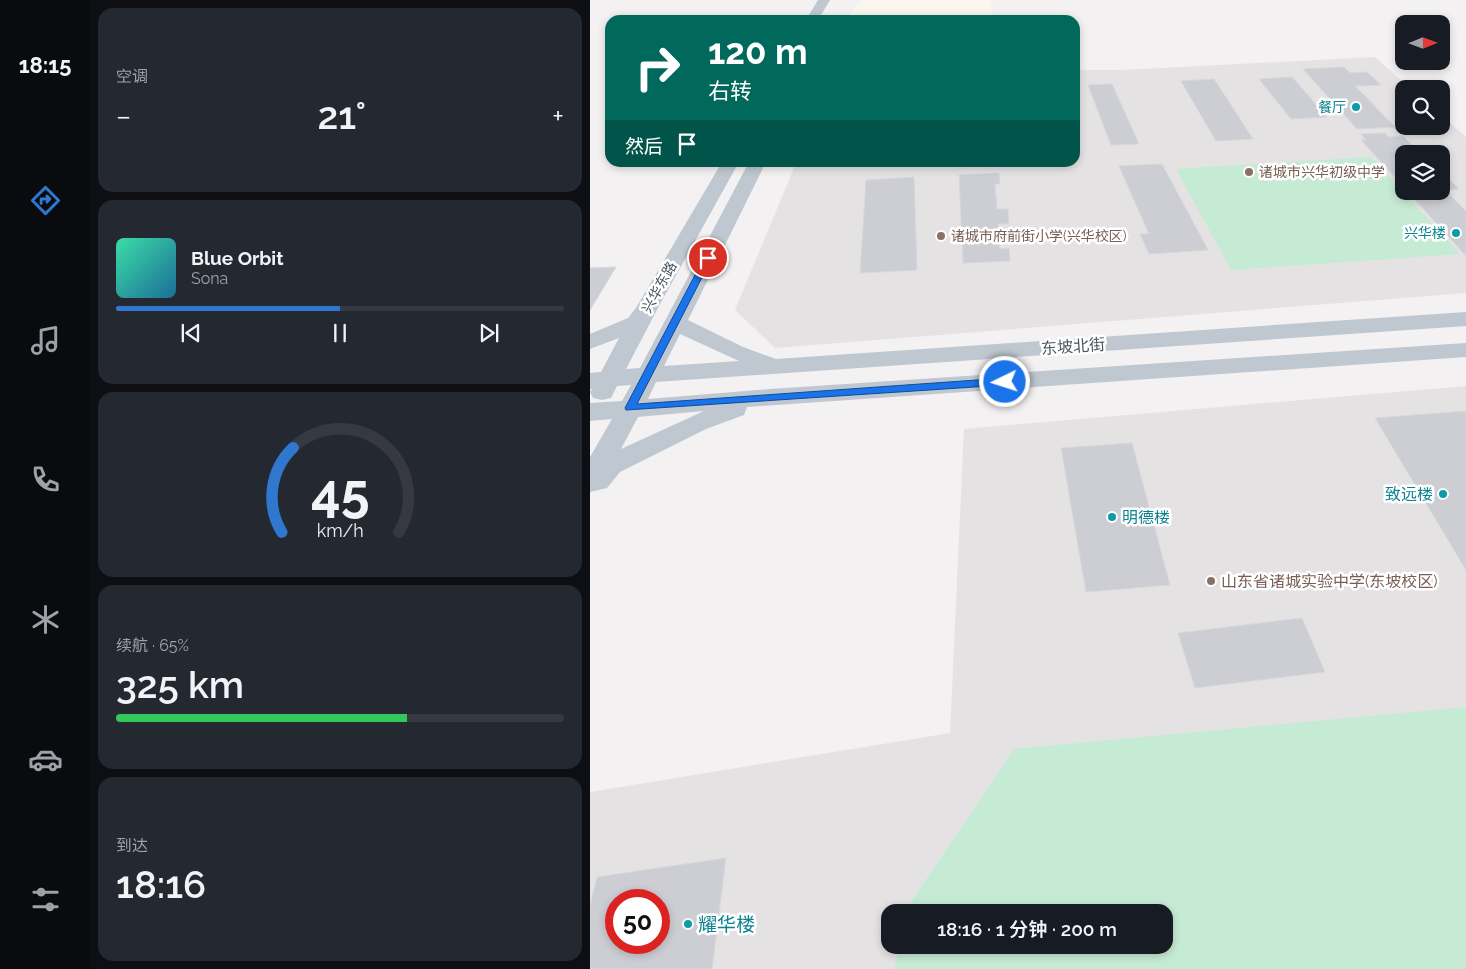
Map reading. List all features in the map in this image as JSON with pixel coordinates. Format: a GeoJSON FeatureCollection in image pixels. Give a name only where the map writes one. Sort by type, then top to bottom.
{"type":"FeatureCollection","features":[{"type":"Feature","properties":{"kind":"main road"},"geometry":{"type":"LineString","coordinates":[[815,15],[824,0]]}},
{"type":"Feature","properties":{"kind":"main road","name":"兴华东路"},"geometry":{"type":"LineString","coordinates":[[590,412],[600,381],[649,304],[728,167]]}},
{"type":"Feature","properties":{"kind":"main road"},"geometry":{"type":"LineString","coordinates":[[590,482],[648,375],[755,167]]}},
{"type":"Feature","properties":{"kind":"main road"},"geometry":{"type":"LineString","coordinates":[[590,342],[636,322],[649,304]]}},
{"type":"Feature","properties":{"kind":"main road","name":"东坡北街"},"geometry":{"type":"LineString","coordinates":[[600,381],[648,375],[1466,319]]}},
{"type":"Feature","properties":{"kind":"main road"},"geometry":{"type":"LineString","coordinates":[[674,322],[735,352],[782,366]]}},
{"type":"Feature","properties":{"kind":"main road","name":"东坡北街"},"geometry":{"type":"LineString","coordinates":[[590,412],[770,397],[1466,350]]}},
{"type":"Feature","properties":{"kind":"main road"},"geometry":{"type":"LineString","coordinates":[[590,490],[611,465],[697,423],[770,397]]}},
{"type":"Feature","properties":{"kind":"shaded area"},"geometry":{"type":"Polygon","coordinates":[[[861,0],[991,0],[992,15],[850,15],[861,0]]]}},
{"type":"Feature","properties":{"kind":"shaded area"},"geometry":{"type":"Polygon","coordinates":[[[1375,57],[1401,80],[1395,80],[1395,135],[1450,135],[1450,123],[1466,137],[1466,293],[775,348],[735,310],[794,167],[1080,167],[1080,70],[1122,70],[1375,57]]]}},
{"type":"Feature","properties":{"kind":"shaded area","name":"山东省诸城实验中学(东坡校区)"},"geometry":{"type":"Polygon","coordinates":[[[1466,386],[1466,969],[590,969],[590,792],[950,733],[964,429],[1466,386]]]}},
{"type":"Feature","properties":{"kind":"green space"},"geometry":{"type":"Polygon","coordinates":[[[1371,157],[1395,183],[1395,200],[1410,200],[1460,254],[1231,270],[1176,169],[1371,157]]]}},
{"type":"Feature","properties":{"kind":"green space"},"geometry":{"type":"Polygon","coordinates":[[[1466,707],[1466,969],[894,969],[898,954],[1173,954],[1173,904],[910,904],[1014,749],[1466,707]]]}},
{"type":"Feature","properties":{"kind":"building","name":"餐厅"},"geometry":{"type":"Polygon","coordinates":[[[1344,67],[1350,73],[1367,72],[1381,85],[1355,86],[1395,127],[1357,129],[1303,69],[1344,67]]]}},
{"type":"Feature","properties":{"kind":"building"},"geometry":{"type":"Polygon","coordinates":[[[1292,77],[1327,117],[1291,119],[1259,79],[1292,77]]]}},
{"type":"Feature","properties":{"kind":"building"},"geometry":{"type":"Polygon","coordinates":[[[1214,79],[1253,139],[1216,141],[1181,81],[1214,79]]]}},
{"type":"Feature","properties":{"kind":"building"},"geometry":{"type":"Polygon","coordinates":[[[1112,84],[1139,144],[1111,145],[1088,85],[1112,84]]]}},
{"type":"Feature","properties":{"kind":"building","name":"兴华楼"},"geometry":{"type":"Polygon","coordinates":[[[1385,133],[1389,137],[1403,136],[1412,145],[1395,145],[1395,177],[1361,140],[1366,140],[1361,134],[1385,133]]]}},
{"type":"Feature","properties":{"kind":"building"},"geometry":{"type":"Polygon","coordinates":[[[1162,164],[1208,250],[1149,254],[1140,234],[1149,234],[1119,166],[1162,164]]]}},
{"type":"Feature","properties":{"kind":"building"},"geometry":{"type":"Polygon","coordinates":[[[999,173],[1000,184],[995,184],[997,209],[1008,209],[1009,224],[998,224],[1000,249],[1009,248],[1010,261],[963,263],[959,175],[999,173]]]}},
{"type":"Feature","properties":{"kind":"building"},"geometry":{"type":"Polygon","coordinates":[[[914,177],[917,270],[860,273],[866,180],[914,177]]]}},
{"type":"Feature","properties":{"kind":"building","name":"兴华楼"},"geometry":{"type":"Polygon","coordinates":[[[1450,180],[1459,189],[1450,190],[1450,180]]]}},
{"type":"Feature","properties":{"kind":"building","name":"兴华楼"},"geometry":{"type":"Polygon","coordinates":[[[1450,195],[1466,211],[1466,256],[1415,200],[1450,200],[1450,195]]]}},
{"type":"Feature","properties":{"kind":"building"},"geometry":{"type":"Polygon","coordinates":[[[616,267],[590,310],[590,268],[616,267]]]}},
{"type":"Feature","properties":{"kind":"building","name":"致远楼"},"geometry":{"type":"Polygon","coordinates":[[[1466,411],[1466,570],[1375,418],[1466,411]]]}},
{"type":"Feature","properties":{"kind":"building","name":"明德楼"},"geometry":{"type":"Polygon","coordinates":[[[1132,443],[1170,585],[1086,592],[1061,448],[1132,443]]]}},
{"type":"Feature","properties":{"kind":"building"},"geometry":{"type":"Polygon","coordinates":[[[1302,618],[1325,672],[1195,688],[1178,633],[1302,618]]]}},
{"type":"Feature","properties":{"kind":"building","name":"耀华楼"},"geometry":{"type":"Polygon","coordinates":[[[726,858],[712,969],[590,969],[590,906],[597,877],[726,858]]]}},
{"type":"Feature","properties":{"kind":"place","name":"餐厅"},"geometry":{"type":"Point","coordinates":[1356,107]}},
{"type":"Feature","properties":{"kind":"place","name":"诸城市兴华初级中学"},"geometry":{"type":"Point","coordinates":[1249,172]}},
{"type":"Feature","properties":{"kind":"place","name":"兴华楼"},"geometry":{"type":"Point","coordinates":[1456,233]}},
{"type":"Feature","properties":{"kind":"place","name":"诸城市府前街小学(兴华校区)"},"geometry":{"type":"Point","coordinates":[941,236]}},
{"type":"Feature","properties":{"kind":"place","name":"致远楼"},"geometry":{"type":"Point","coordinates":[1443,494]}},
{"type":"Feature","properties":{"kind":"place","name":"明德楼"},"geometry":{"type":"Point","coordinates":[1112,517]}},
{"type":"Feature","properties":{"kind":"place","name":"山东省诸城实验中学(东坡校区)"},"geometry":{"type":"Point","coordinates":[1211,581]}},
{"type":"Feature","properties":{"kind":"place","name":"耀华楼"},"geometry":{"type":"Point","coordinates":[688,924]}},
{"type":"Feature","properties":{"kind":"route"},"geometry":{"type":"LineString","coordinates":[[708,258],[630,408],[1005,382]]}}]}
